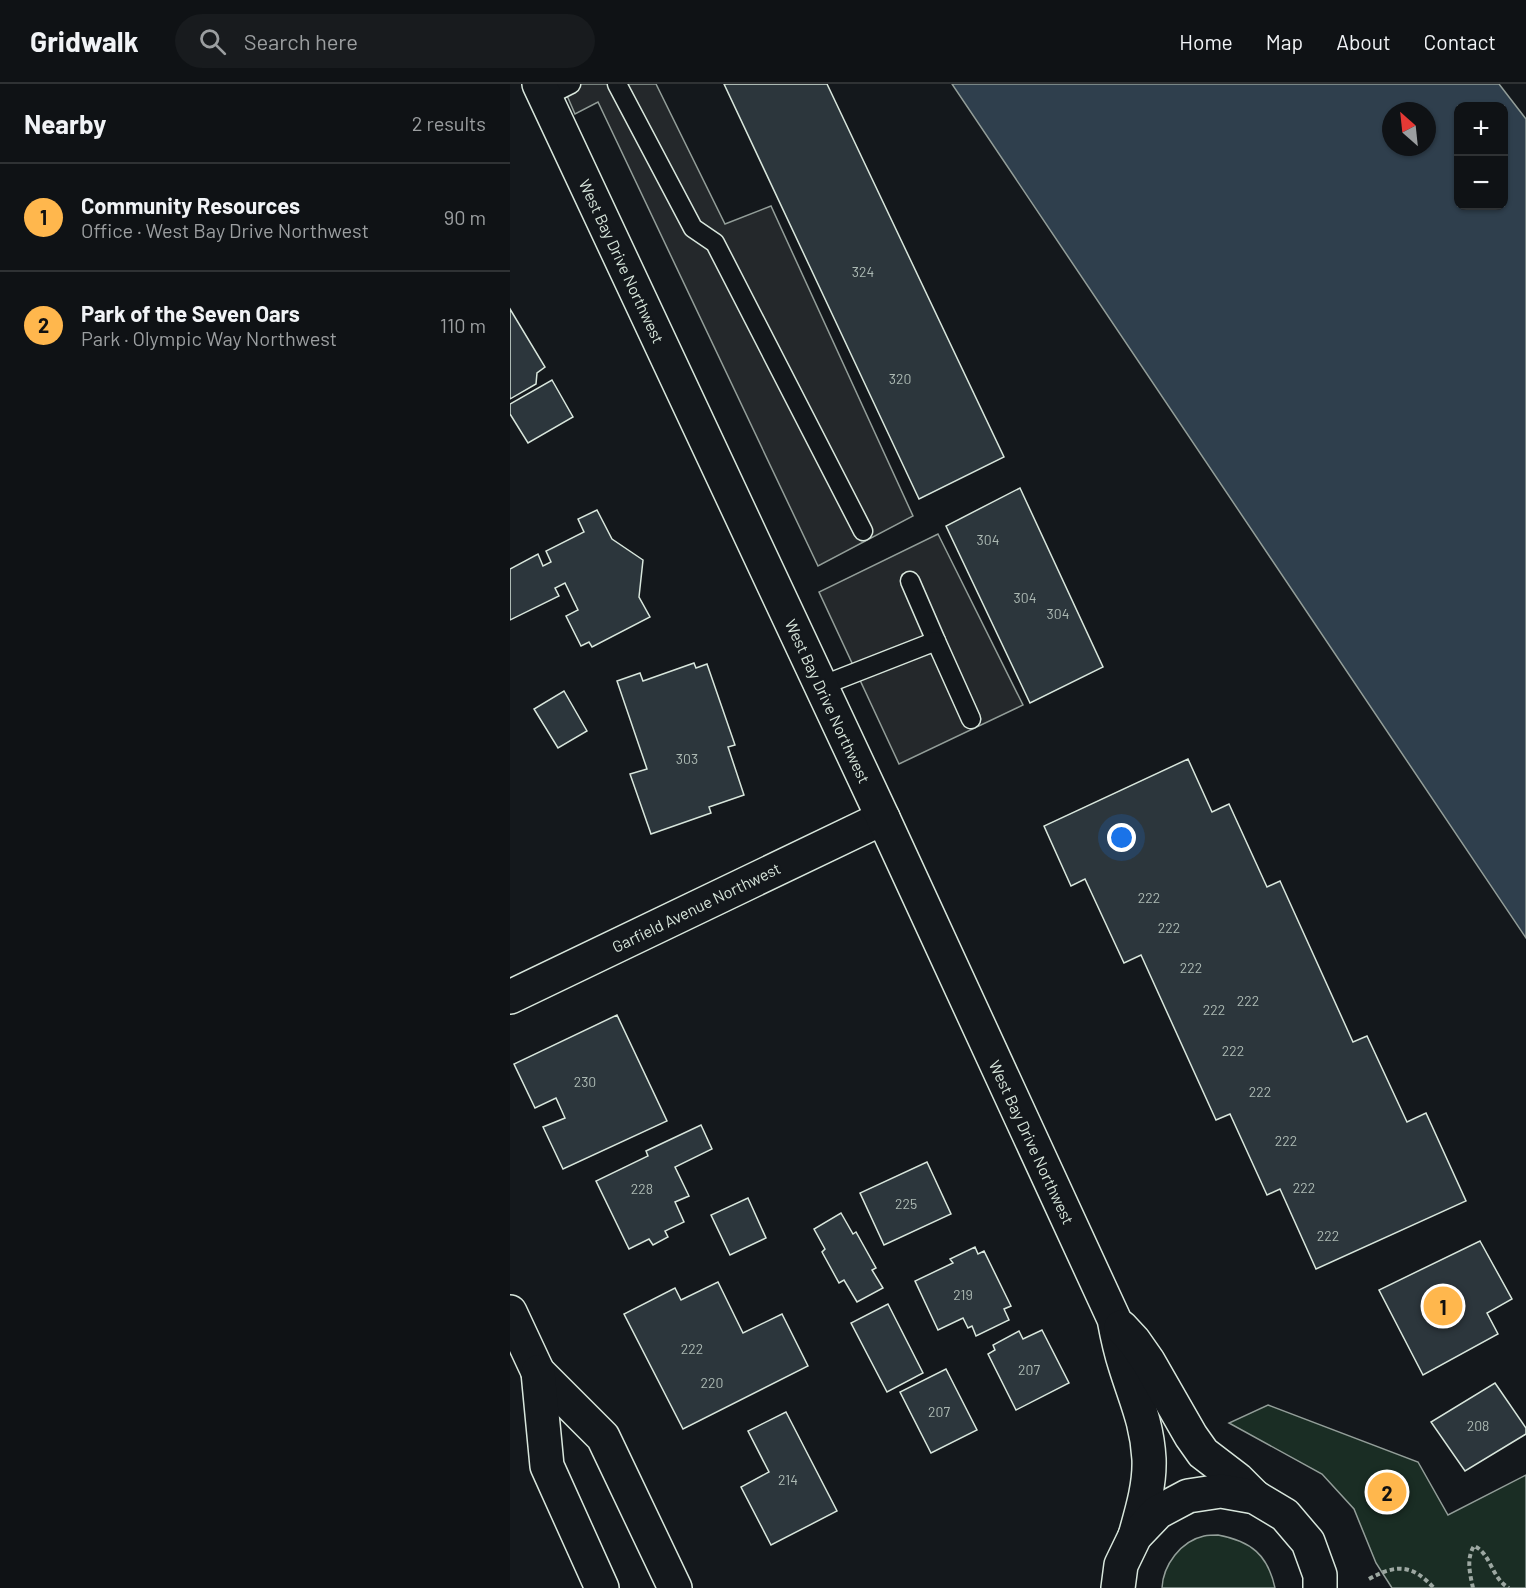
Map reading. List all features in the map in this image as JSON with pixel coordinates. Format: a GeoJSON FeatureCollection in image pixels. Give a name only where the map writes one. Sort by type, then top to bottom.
{"type":"FeatureCollection","features":[{"type":"Feature","properties":{"kind":"street","name":"West Bay Drive Northwest"},"geometry":{"type":"LineString","coordinates":[[552,88],[821,686],[1114,1319],[1122,1354],[1147,1436],[1148,1483],[1135,1536]]}},
{"type":"Feature","properties":{"kind":"street","name":"Garfield Avenue Northwest"},"geometry":{"type":"LineString","coordinates":[[510,997],[883,818]]}},
{"type":"Feature","properties":{"kind":"street"},"geometry":{"type":"LineString","coordinates":[[510,1312],[538,1372],[547,1466],[602,1588]]}},
{"type":"Feature","properties":{"kind":"street","name":"West Bay Drive Northwest"},"geometry":{"type":"LineString","coordinates":[[1114,1319],[1144,1355],[1203,1453],[1237,1479],[1255,1497]]}},
{"type":"Feature","properties":{"kind":"street"},"geometry":{"type":"LineString","coordinates":[[538,1372],[603,1437],[675,1588]]}},
{"type":"Feature","properties":{"kind":"street"},"geometry":{"type":"LineString","coordinates":[[1116,1580],[1135,1536],[1158,1512],[1188,1496],[1221,1491],[1255,1497],[1285,1515],[1308,1542],[1323,1584]]}},
{"type":"Feature","properties":{"kind":"lane"},"geometry":{"type":"LineString","coordinates":[[617,84],[693,228],[715,243],[863,531]]}},
{"type":"Feature","properties":{"kind":"lane"},"geometry":{"type":"LineString","coordinates":[[910,581],[971,719]]}},
{"type":"Feature","properties":{"kind":"lane"},"geometry":{"type":"LineString","coordinates":[[821,686],[936,641]]}},
{"type":"Feature","properties":{"kind":"path"},"geometry":{"type":"LineString","coordinates":[[1473,1588],[1469,1554],[1474,1546],[1480,1549],[1495,1576],[1509,1588]]}},
{"type":"Feature","properties":{"kind":"path"},"geometry":{"type":"LineString","coordinates":[[1369,1579],[1382,1572],[1402,1568],[1416,1572],[1434,1588]]}},
{"type":"Feature","properties":{"kind":"green space"},"geometry":{"type":"Polygon","coordinates":[[[1268,1405],[1418,1462],[1448,1515],[1526,1475],[1526,1588],[1392,1588],[1376,1563],[1354,1509],[1322,1474],[1229,1423],[1268,1405]]]}},
{"type":"Feature","properties":{"kind":"green space"},"geometry":{"type":"Polygon","coordinates":[[[1218,1535],[1240,1541],[1256,1551],[1268,1567],[1275,1588],[1162,1588],[1166,1571],[1181,1549],[1196,1539],[1218,1535]]]}},
{"type":"Feature","properties":{"kind":"shaded area"},"geometry":{"type":"Polygon","coordinates":[[[562,84],[656,84],[725,224],[771,206],[913,516],[818,566],[598,102],[575,114],[562,84]]]}},
{"type":"Feature","properties":{"kind":"shaded area"},"geometry":{"type":"Polygon","coordinates":[[[938,534],[1023,705],[899,764],[819,592],[938,534]]]}},
{"type":"Feature","properties":{"kind":"water"},"geometry":{"type":"Polygon","coordinates":[[[952,84],[1499,84],[1526,119],[1526,938],[952,84]]]}},
{"type":"Feature","properties":{"kind":"building"},"geometry":{"type":"Polygon","coordinates":[[[724,84],[827,84],[1004,457],[919,499],[724,84]]]}},
{"type":"Feature","properties":{"kind":"building"},"geometry":{"type":"Polygon","coordinates":[[[510,309],[545,367],[537,373],[536,384],[510,399],[510,309]]]}},
{"type":"Feature","properties":{"kind":"building"},"geometry":{"type":"Polygon","coordinates":[[[552,380],[573,417],[528,443],[510,414],[510,404],[552,380]]]}},
{"type":"Feature","properties":{"kind":"building"},"geometry":{"type":"Polygon","coordinates":[[[1020,488],[1103,667],[1030,703],[946,526],[1020,488]]]}},
{"type":"Feature","properties":{"kind":"building"},"geometry":{"type":"Polygon","coordinates":[[[597,510],[612,539],[643,560],[639,597],[650,617],[592,647],[589,642],[581,646],[566,616],[578,610],[565,583],[555,588],[559,596],[510,620],[510,569],[538,554],[543,566],[551,562],[546,551],[584,532],[578,519],[597,510]]]}},
{"type":"Feature","properties":{"kind":"building"},"geometry":{"type":"Polygon","coordinates":[[[694,663],[696,668],[707,664],[735,745],[728,747],[744,795],[709,807],[711,813],[651,834],[630,774],[647,769],[617,681],[640,673],[643,681],[694,663]]]}},
{"type":"Feature","properties":{"kind":"building"},"geometry":{"type":"Polygon","coordinates":[[[564,691],[587,731],[558,748],[534,709],[564,691]]]}},
{"type":"Feature","properties":{"kind":"building"},"geometry":{"type":"Polygon","coordinates":[[[1188,759],[1212,812],[1229,804],[1267,887],[1280,881],[1353,1042],[1367,1036],[1407,1122],[1426,1113],[1466,1201],[1316,1269],[1280,1189],[1267,1195],[1230,1114],[1216,1120],[1141,955],[1124,963],[1085,879],[1071,886],[1044,826],[1188,759]]]}},
{"type":"Feature","properties":{"kind":"building"},"geometry":{"type":"Polygon","coordinates":[[[617,1015],[667,1121],[563,1169],[543,1127],[565,1118],[556,1098],[535,1108],[514,1064],[617,1015]]]}},
{"type":"Feature","properties":{"kind":"building"},"geometry":{"type":"Polygon","coordinates":[[[701,1125],[712,1149],[675,1167],[689,1196],[675,1202],[684,1222],[665,1231],[668,1237],[653,1245],[649,1239],[629,1249],[596,1181],[648,1156],[646,1151],[701,1125]]]}},
{"type":"Feature","properties":{"kind":"building"},"geometry":{"type":"Polygon","coordinates":[[[927,1162],[951,1214],[884,1245],[860,1193],[927,1162]]]}},
{"type":"Feature","properties":{"kind":"building"},"geometry":{"type":"Polygon","coordinates":[[[748,1198],[766,1238],[730,1255],[711,1215],[748,1198]]]}},
{"type":"Feature","properties":{"kind":"building"},"geometry":{"type":"Polygon","coordinates":[[[841,1213],[853,1234],[856,1232],[876,1268],[872,1270],[883,1288],[857,1302],[844,1280],[839,1283],[822,1252],[825,1249],[814,1229],[841,1213]]]}},
{"type":"Feature","properties":{"kind":"building"},"geometry":{"type":"Polygon","coordinates":[[[1480,1241],[1512,1299],[1487,1313],[1498,1334],[1423,1375],[1379,1290],[1480,1241]]]}},
{"type":"Feature","properties":{"kind":"building"},"geometry":{"type":"Polygon","coordinates":[[[975,1247],[978,1254],[984,1251],[1011,1306],[1004,1309],[1009,1320],[976,1336],[972,1326],[968,1328],[963,1318],[938,1330],[915,1281],[953,1263],[950,1259],[975,1247]]]}},
{"type":"Feature","properties":{"kind":"building"},"geometry":{"type":"Polygon","coordinates":[[[718,1282],[743,1333],[782,1314],[808,1366],[683,1429],[624,1314],[675,1288],[681,1300],[718,1282]]]}},
{"type":"Feature","properties":{"kind":"building"},"geometry":{"type":"Polygon","coordinates":[[[888,1304],[923,1373],[887,1392],[851,1323],[888,1304]]]}},
{"type":"Feature","properties":{"kind":"building"},"geometry":{"type":"Polygon","coordinates":[[[1042,1330],[1069,1383],[1016,1410],[988,1354],[995,1350],[993,1345],[1019,1331],[1023,1339],[1042,1330]]]}},
{"type":"Feature","properties":{"kind":"building"},"geometry":{"type":"Polygon","coordinates":[[[946,1369],[977,1430],[931,1453],[900,1392],[946,1369]]]}},
{"type":"Feature","properties":{"kind":"building"},"geometry":{"type":"Polygon","coordinates":[[[1495,1383],[1526,1428],[1526,1434],[1465,1471],[1431,1422],[1495,1383]]]}},
{"type":"Feature","properties":{"kind":"building"},"geometry":{"type":"Polygon","coordinates":[[[786,1412],[837,1511],[771,1545],[741,1487],[769,1472],[748,1431],[786,1412]]]}},
{"type":"Feature","properties":{"kind":"place","name":"Community Resources"},"geometry":{"type":"Point","coordinates":[1443,1306]}},
{"type":"Feature","properties":{"kind":"place","name":"Park of the Seven Oars"},"geometry":{"type":"Point","coordinates":[1387,1492]}}]}
